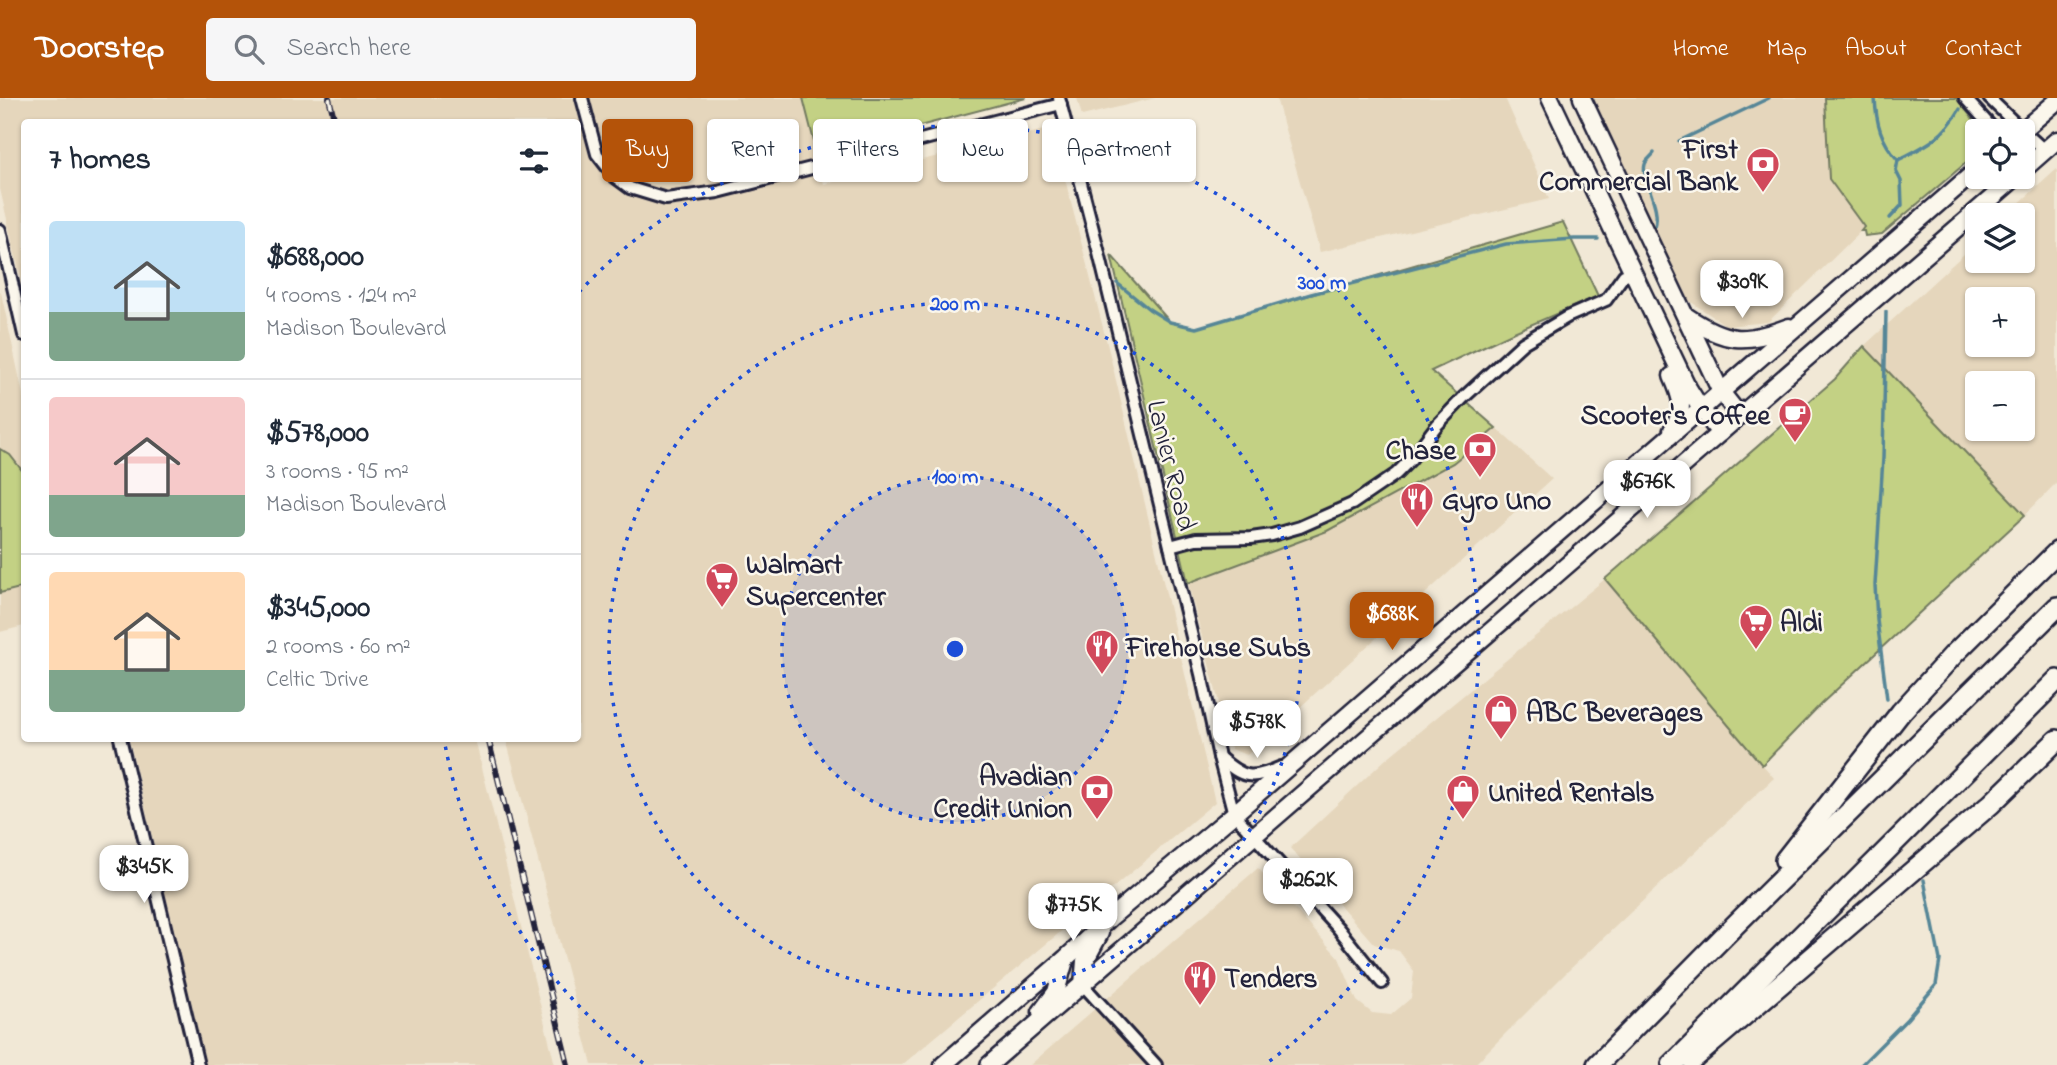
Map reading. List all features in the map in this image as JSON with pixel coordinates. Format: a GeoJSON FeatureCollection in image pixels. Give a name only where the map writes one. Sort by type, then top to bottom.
{"type":"FeatureCollection","features":[{"type":"Feature","properties":{"kind":"highway"},"geometry":{"type":"LineString","coordinates":[[1735,925],[1901,712],[1954,654],[2057,552]]}},
{"type":"Feature","properties":{"kind":"highway"},"geometry":{"type":"LineString","coordinates":[[1597,1065],[2057,607]]}},
{"type":"Feature","properties":{"kind":"highway"},"geometry":{"type":"LineString","coordinates":[[1672,1065],[2057,680]]}},
{"type":"Feature","properties":{"kind":"highway"},"geometry":{"type":"LineString","coordinates":[[1686,1065],[1991,804],[2057,740]]}},
{"type":"Feature","properties":{"kind":"main road"},"geometry":{"type":"LineString","coordinates":[[1550,98],[1688,388],[1720,433]]}},
{"type":"Feature","properties":{"kind":"main road"},"geometry":{"type":"LineString","coordinates":[[1582,98],[1721,392],[1740,416]]}},
{"type":"Feature","properties":{"kind":"main road"},"geometry":{"type":"LineString","coordinates":[[2035,120],[2057,101]]}},
{"type":"Feature","properties":{"kind":"main road"},"geometry":{"type":"LineString","coordinates":[[2035,157],[2051,145]]}},
{"type":"Feature","properties":{"kind":"main road"},"geometry":{"type":"LineString","coordinates":[[943,1065],[1111,916],[1234,814],[1965,180]]}},
{"type":"Feature","properties":{"kind":"main road"},"geometry":{"type":"LineString","coordinates":[[1588,181],[1624,275],[1681,399],[1680,416],[1659,445]]}},
{"type":"Feature","properties":{"kind":"main road"},"geometry":{"type":"LineString","coordinates":[[989,1065],[2002,189]]}},
{"type":"Feature","properties":{"kind":"main road"},"geometry":{"type":"LineString","coordinates":[[1686,316],[1708,330],[1727,337],[1749,339],[1798,324]]}},
{"type":"Feature","properties":{"kind":"main road"},"geometry":{"type":"LineString","coordinates":[[1446,628],[1467,652]]}},
{"type":"Feature","properties":{"kind":"main road"},"geometry":{"type":"LineString","coordinates":[[1083,985],[1085,961],[1111,916]]}},
{"type":"Feature","properties":{"kind":"main road"},"geometry":{"type":"LineString","coordinates":[[1022,1036],[1056,992],[1066,958]]}},
{"type":"Feature","properties":{"kind":"street"},"geometry":{"type":"LineString","coordinates":[[582,98],[597,154],[615,177],[630,188],[666,199],[718,192],[1060,101]]}},
{"type":"Feature","properties":{"kind":"street"},"geometry":{"type":"LineString","coordinates":[[1965,98],[1984,119]]}},
{"type":"Feature","properties":{"kind":"street"},"geometry":{"type":"LineString","coordinates":[[1989,98],[2010,119]]}},
{"type":"Feature","properties":{"kind":"street","name":"Lanier Road"},"geometry":{"type":"LineString","coordinates":[[1060,101],[1234,814]]}},
{"type":"Feature","properties":{"kind":"street"},"geometry":{"type":"LineString","coordinates":[[2035,137],[2051,145]]}},
{"type":"Feature","properties":{"kind":"street"},"geometry":{"type":"LineString","coordinates":[[0,230],[21,322]]}},
{"type":"Feature","properties":{"kind":"street"},"geometry":{"type":"LineString","coordinates":[[1170,546],[1196,539],[1272,535],[1300,527],[1361,498],[1396,474],[1463,398],[1523,343],[1567,317],[1605,300],[1624,275]]}},
{"type":"Feature","properties":{"kind":"street"},"geometry":{"type":"LineString","coordinates":[[121,742],[198,1065]]}},
{"type":"Feature","properties":{"kind":"street"},"geometry":{"type":"LineString","coordinates":[[1219,757],[1242,775],[1253,777],[1294,762]]}},
{"type":"Feature","properties":{"kind":"street"},"geometry":{"type":"LineString","coordinates":[[1234,814],[1338,928],[1382,983]]}},
{"type":"Feature","properties":{"kind":"street"},"geometry":{"type":"LineString","coordinates":[[1083,985],[1156,1065]]}},
{"type":"Feature","properties":{"kind":"shaded area"},"geometry":{"type":"Polygon","coordinates":[[[0,98],[803,98],[813,139],[813,182],[824,184],[923,182],[923,160],[937,156],[937,182],[1028,182],[1028,134],[1042,130],[1042,182],[1066,182],[1111,359],[1215,802],[902,1065],[592,1065],[507,742],[581,742],[581,119],[21,119],[21,280],[0,189],[0,98]]]}},
{"type":"Feature","properties":{"kind":"shaded area"},"geometry":{"type":"Polygon","coordinates":[[[1077,98],[1155,98],[1082,116],[1077,98]]]}},
{"type":"Feature","properties":{"kind":"shaded area"},"geometry":{"type":"Polygon","coordinates":[[[1276,98],[1505,98],[1549,199],[1320,252],[1276,98]]]}},
{"type":"Feature","properties":{"kind":"shaded area"},"geometry":{"type":"Polygon","coordinates":[[[1592,98],[1825,98],[1829,179],[1864,228],[1768,322],[1727,326],[1688,300],[1592,98]]]}},
{"type":"Feature","properties":{"kind":"shaded area"},"geometry":{"type":"Polygon","coordinates":[[[2057,169],[2057,482],[2025,515],[1864,346],[1965,253],[1965,273],[2035,273],[2035,203],[2019,203],[2057,169]]]}},
{"type":"Feature","properties":{"kind":"shaded area"},"geometry":{"type":"Polygon","coordinates":[[[0,288],[21,385],[21,627],[0,632],[0,288]]]}},
{"type":"Feature","properties":{"kind":"shaded area"},"geometry":{"type":"Polygon","coordinates":[[[1496,428],[1552,479],[1247,755],[1231,749],[1188,583],[1327,531],[1453,463],[1496,428]]]}},
{"type":"Feature","properties":{"kind":"shaded area"},"geometry":{"type":"Polygon","coordinates":[[[1605,579],[1774,778],[1568,971],[1474,1065],[1030,1065],[1258,868],[1339,958],[1357,1001],[1372,1013],[1391,1015],[1411,998],[1414,971],[1399,951],[1374,944],[1290,848],[1386,759],[1605,579]]]}},
{"type":"Feature","properties":{"kind":"shaded area"},"geometry":{"type":"Polygon","coordinates":[[[130,742],[476,742],[555,1065],[206,1065],[130,742]]]}},
{"type":"Feature","properties":{"kind":"green space"},"geometry":{"type":"Polygon","coordinates":[[[803,98],[1026,98],[946,119],[937,119],[937,121],[923,125],[923,119],[813,119],[813,137],[803,98]]]}},
{"type":"Feature","properties":{"kind":"green space"},"geometry":{"type":"Polygon","coordinates":[[[1825,98],[1956,98],[1973,119],[1965,119],[1965,164],[1882,234],[1865,236],[1864,231],[1861,231],[1864,227],[1829,179],[1825,98]]]}},
{"type":"Feature","properties":{"kind":"green space"},"geometry":{"type":"Polygon","coordinates":[[[1563,222],[1598,296],[1431,371],[1496,428],[1453,463],[1327,531],[1188,583],[1111,255],[1170,322],[1196,328],[1563,222]]]}},
{"type":"Feature","properties":{"kind":"green space"},"geometry":{"type":"Polygon","coordinates":[[[1864,346],[2025,515],[1821,704],[1762,765],[1605,579],[1835,379],[1864,346]]]}},
{"type":"Feature","properties":{"kind":"green space"},"geometry":{"type":"Polygon","coordinates":[[[0,449],[10,455],[21,469],[21,588],[0,593],[0,449]]]}},
{"type":"Feature","properties":{"kind":"waterway"},"geometry":{"type":"LineString","coordinates":[[1679,141],[1769,98]]}},
{"type":"Feature","properties":{"kind":"waterway"},"geometry":{"type":"LineString","coordinates":[[1875,98],[1881,131],[1887,146],[1898,160]]}},
{"type":"Feature","properties":{"kind":"waterway"},"geometry":{"type":"LineString","coordinates":[[1890,218],[1902,205],[1901,181],[1896,171],[1898,160],[1934,140],[1948,127],[1960,109]]}},
{"type":"Feature","properties":{"kind":"waterway"},"geometry":{"type":"LineString","coordinates":[[1654,153],[1644,168],[1655,209],[1655,226]]}},
{"type":"Feature","properties":{"kind":"waterway"},"geometry":{"type":"LineString","coordinates":[[1117,283],[1170,322],[1196,328],[1311,294],[1506,244],[1598,239]]}},
{"type":"Feature","properties":{"kind":"waterway"},"geometry":{"type":"LineString","coordinates":[[1886,312],[1883,458],[1875,585],[1887,699]]}},
{"type":"Feature","properties":{"kind":"waterway"},"geometry":{"type":"LineString","coordinates":[[1861,1065],[1936,985],[1940,960],[1924,880]]}},
{"type":"Feature","properties":{"kind":"railway"},"geometry":{"type":"LineString","coordinates":[[329,98],[334,119]]}},
{"type":"Feature","properties":{"kind":"railway"},"geometry":{"type":"LineString","coordinates":[[489,742],[568,1065]]}},
{"type":"Feature","properties":{"kind":"place","name":"First Commercial Bank"},"geometry":{"type":"Point","coordinates":[1763,194]}},
{"type":"Feature","properties":{"kind":"place","name":"Scooter's Coffee"},"geometry":{"type":"Point","coordinates":[1795,444]}},
{"type":"Feature","properties":{"kind":"place","name":"Chase"},"geometry":{"type":"Point","coordinates":[1480,479]}},
{"type":"Feature","properties":{"kind":"place","name":"Gyro Uno"},"geometry":{"type":"Point","coordinates":[1417,529]}},
{"type":"Feature","properties":{"kind":"place","name":"Walmart Supercenter"},"geometry":{"type":"Point","coordinates":[722,609]}},
{"type":"Feature","properties":{"kind":"place","name":"Aldi"},"geometry":{"type":"Point","coordinates":[1756,651]}},
{"type":"Feature","properties":{"kind":"place","name":"Firehouse Subs"},"geometry":{"type":"Point","coordinates":[1102,676]}},
{"type":"Feature","properties":{"kind":"place","name":"ABC Beverages"},"geometry":{"type":"Point","coordinates":[1501,741]}},
{"type":"Feature","properties":{"kind":"place","name":"Avadian Credit Union"},"geometry":{"type":"Point","coordinates":[1097,821]}},
{"type":"Feature","properties":{"kind":"place","name":"United Rentals"},"geometry":{"type":"Point","coordinates":[1463,821]}},
{"type":"Feature","properties":{"kind":"place","name":"Tenders"},"geometry":{"type":"Point","coordinates":[1200,1007]}}]}
